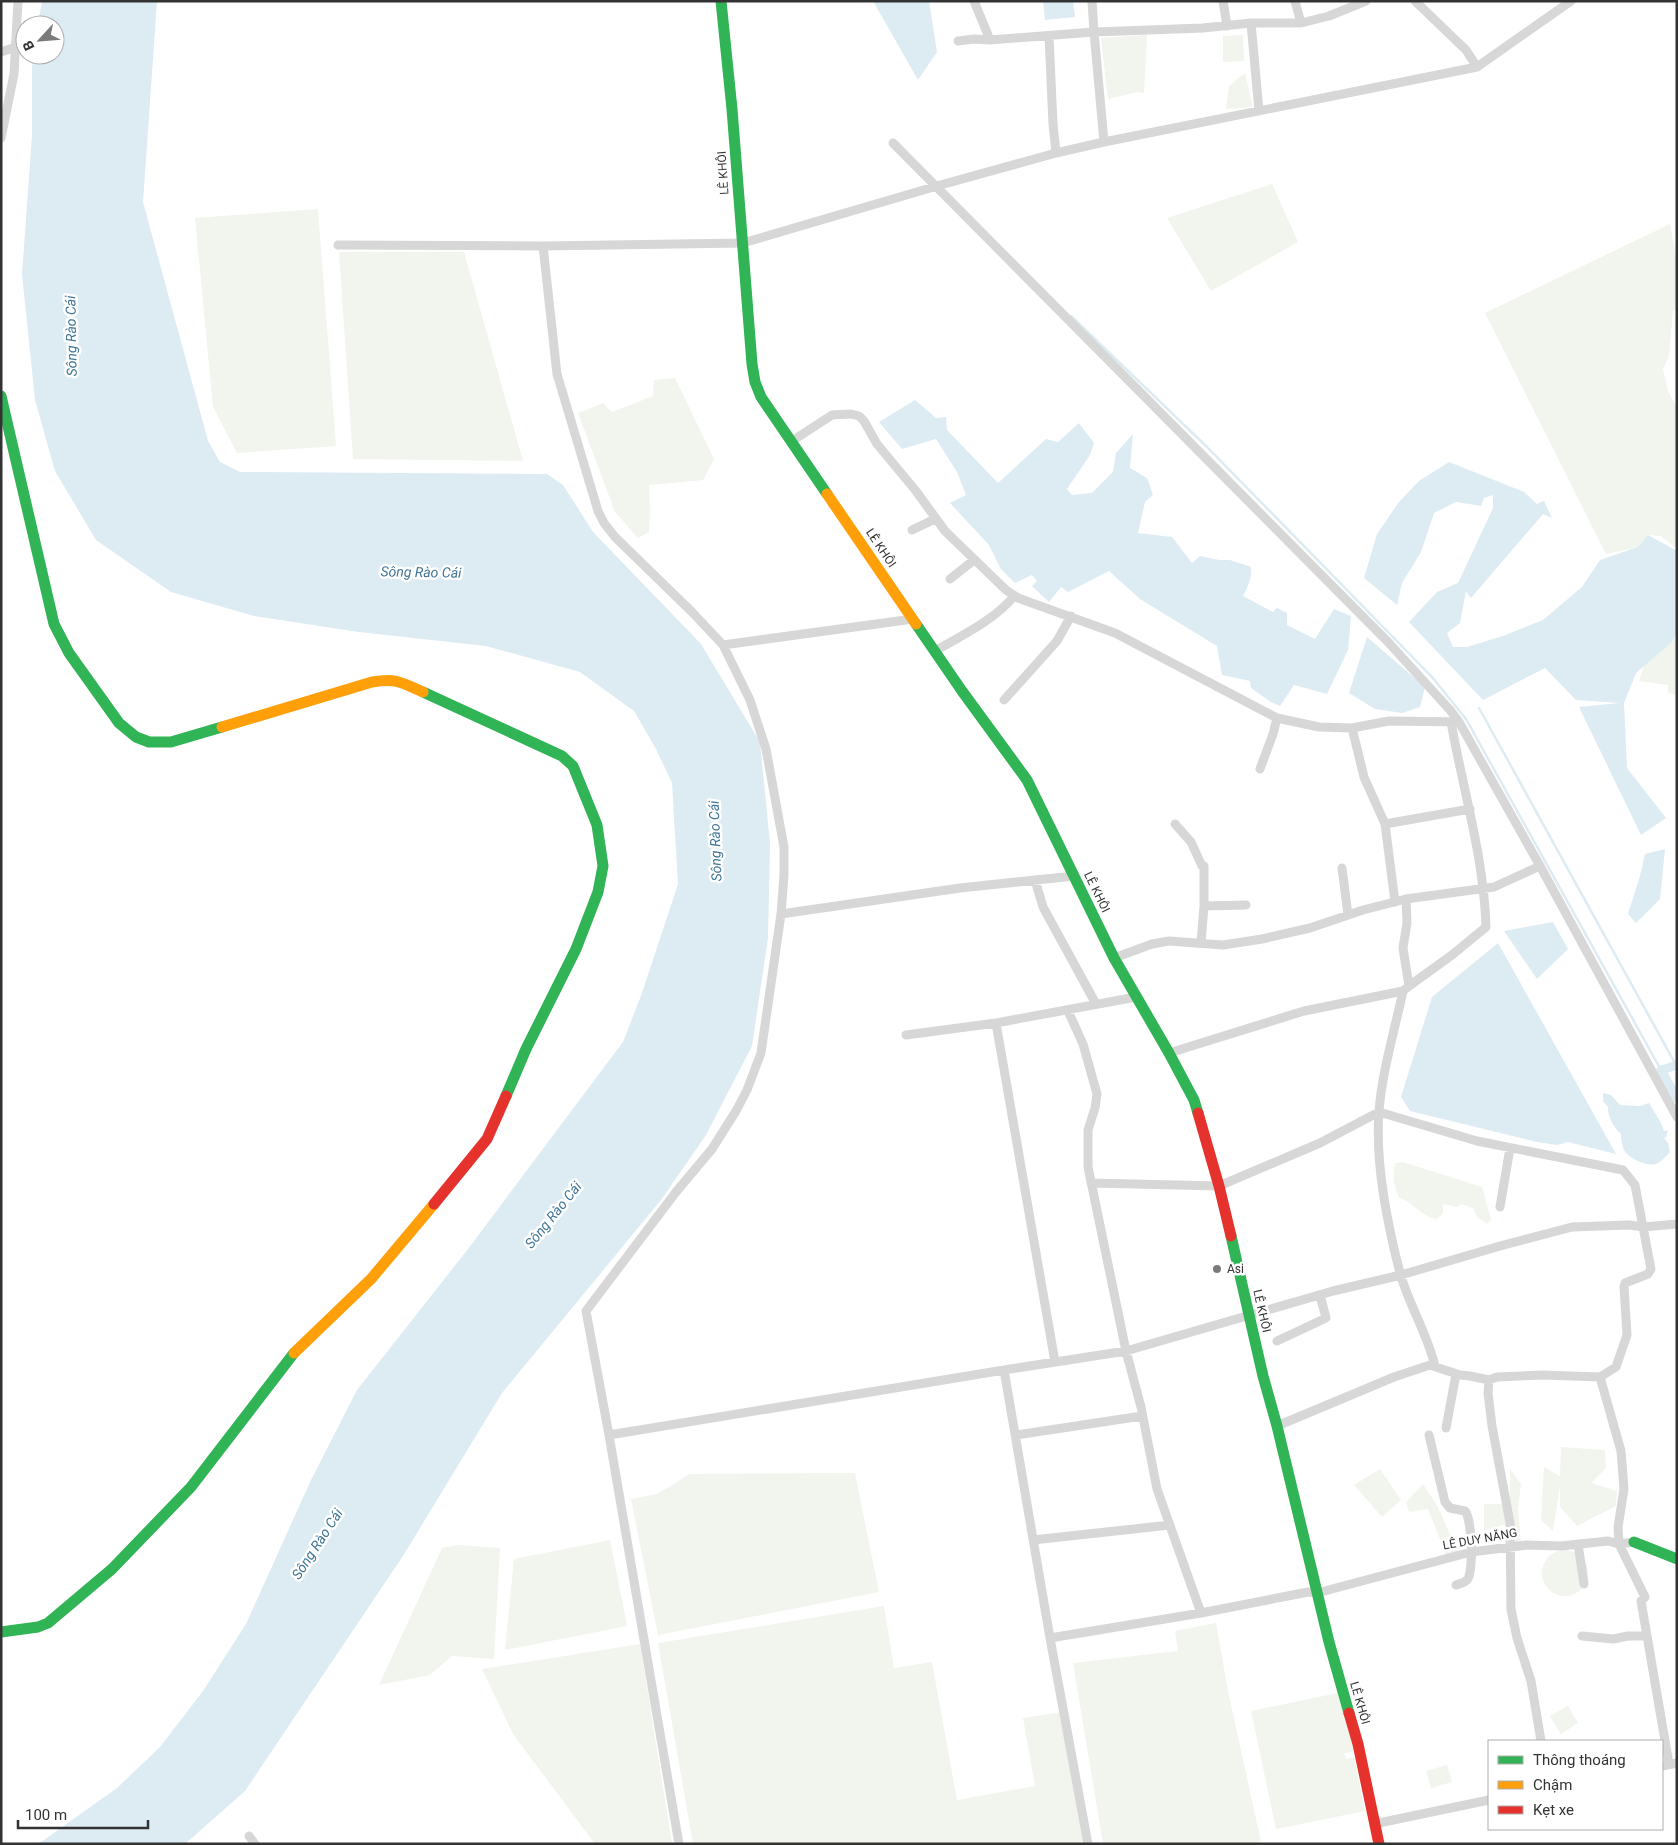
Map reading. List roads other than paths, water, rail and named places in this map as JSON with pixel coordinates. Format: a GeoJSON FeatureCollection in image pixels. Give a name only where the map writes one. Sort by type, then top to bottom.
{"type":"FeatureCollection","features":[{"type":"Feature","properties":{"kind":"street"},"geometry":{"type":"LineString","coordinates":[[17,15],[18,1]]}},
{"type":"Feature","properties":{"kind":"street","name":"LÊ KHÔI"},"geometry":{"type":"LineString","coordinates":[[721,1],[732,109],[752,364],[761,397],[962,691],[1027,780],[1114,958],[1194,1100],[1219,1186],[1329,1642],[1358,1744],[1379,1844]]}},
{"type":"Feature","properties":{"kind":"street"},"geometry":{"type":"LineString","coordinates":[[974,1],[990,40]]}},
{"type":"Feature","properties":{"kind":"street"},"geometry":{"type":"LineString","coordinates":[[1092,1],[1104,142]]}},
{"type":"Feature","properties":{"kind":"street"},"geometry":{"type":"LineString","coordinates":[[1223,1],[1227,26]]}},
{"type":"Feature","properties":{"kind":"street"},"geometry":{"type":"LineString","coordinates":[[1295,1],[1300,23]]}},
{"type":"Feature","properties":{"kind":"street"},"geometry":{"type":"LineString","coordinates":[[958,41],[1252,23],[1300,23],[1329,16],[1366,1]]}},
{"type":"Feature","properties":{"kind":"street"},"geometry":{"type":"LineString","coordinates":[[1414,1],[1466,50],[1477,67]]}},
{"type":"Feature","properties":{"kind":"street"},"geometry":{"type":"LineString","coordinates":[[338,245],[543,246],[743,243],[1056,153],[1477,67],[1571,1]]}},
{"type":"Feature","properties":{"kind":"street"},"geometry":{"type":"LineString","coordinates":[[1252,23],[1259,111]]}},
{"type":"Feature","properties":{"kind":"street"},"geometry":{"type":"LineString","coordinates":[[1049,36],[1056,153]]}},
{"type":"Feature","properties":{"kind":"street"},"geometry":{"type":"LineString","coordinates":[[1,52],[15,47]]}},
{"type":"Feature","properties":{"kind":"street"},"geometry":{"type":"LineString","coordinates":[[1,138],[15,60]]}},
{"type":"Feature","properties":{"kind":"street"},"geometry":{"type":"LineString","coordinates":[[893,143],[1388,642],[1441,700],[1540,866],[1677,1117]]}},
{"type":"Feature","properties":{"kind":"street"},"geometry":{"type":"LineString","coordinates":[[543,246],[557,374],[598,511],[604,523],[615,537],[723,645],[753,708],[766,748],[784,848],[781,914],[761,1053],[755,1070],[743,1097],[712,1149],[586,1310],[680,1844]]}},
{"type":"Feature","properties":{"kind":"street"},"geometry":{"type":"LineString","coordinates":[[1,396],[54,624],[69,653],[119,723],[127,731],[147,742],[171,742],[372,682],[385,679],[396,680],[538,744],[568,760],[575,769],[596,821],[601,841],[603,866],[598,892],[573,956],[526,1049],[491,1130],[474,1156],[363,1289],[289,1359],[191,1487],[112,1569],[48,1623],[38,1627],[1,1632]]}},
{"type":"Feature","properties":{"kind":"street"},"geometry":{"type":"LineString","coordinates":[[792,441],[832,415],[852,414],[859,416],[864,421],[877,444],[916,491],[945,531],[996,582],[1014,596],[1131,640],[1277,718],[1319,727],[1352,728],[1389,721],[1455,722]]}},
{"type":"Feature","properties":{"kind":"street"},"geometry":{"type":"LineString","coordinates":[[912,530],[935,518]]}},
{"type":"Feature","properties":{"kind":"street"},"geometry":{"type":"LineString","coordinates":[[950,579],[974,560]]}},
{"type":"Feature","properties":{"kind":"street"},"geometry":{"type":"LineString","coordinates":[[935,651],[994,614],[1014,596]]}},
{"type":"Feature","properties":{"kind":"street"},"geometry":{"type":"LineString","coordinates":[[1004,700],[1057,642],[1071,616]]}},
{"type":"Feature","properties":{"kind":"street"},"geometry":{"type":"LineString","coordinates":[[723,645],[913,619]]}},
{"type":"Feature","properties":{"kind":"street"},"geometry":{"type":"LineString","coordinates":[[1260,769],[1277,718]]}},
{"type":"Feature","properties":{"kind":"street"},"geometry":{"type":"LineString","coordinates":[[1169,1053],[1304,1011],[1406,988],[1483,931],[1486,927],[1483,888],[1476,836],[1455,722]]}},
{"type":"Feature","properties":{"kind":"street"},"geometry":{"type":"LineString","coordinates":[[1352,728],[1364,777],[1385,824],[1395,902]]}},
{"type":"Feature","properties":{"kind":"street"},"geometry":{"type":"LineString","coordinates":[[1385,824],[1470,809]]}},
{"type":"Feature","properties":{"kind":"street"},"geometry":{"type":"LineString","coordinates":[[1175,824],[1191,842],[1203,866],[1204,906],[1201,943]]}},
{"type":"Feature","properties":{"kind":"street"},"geometry":{"type":"LineString","coordinates":[[1114,958],[1152,944],[1169,941],[1223,945],[1247,942],[1310,928],[1406,899],[1494,887],[1540,866]]}},
{"type":"Feature","properties":{"kind":"street"},"geometry":{"type":"LineString","coordinates":[[1342,868],[1348,915]]}},
{"type":"Feature","properties":{"kind":"street"},"geometry":{"type":"LineString","coordinates":[[781,914],[942,891],[1074,876]]}},
{"type":"Feature","properties":{"kind":"street"},"geometry":{"type":"LineString","coordinates":[[1034,880],[1043,908],[1096,1004]]}},
{"type":"Feature","properties":{"kind":"street"},"geometry":{"type":"LineString","coordinates":[[1406,899],[1407,922],[1403,948],[1406,988],[1379,1112],[1378,1145],[1386,1212],[1401,1275],[1430,1347],[1435,1366]]}},
{"type":"Feature","properties":{"kind":"street"},"geometry":{"type":"LineString","coordinates":[[1204,906],[1246,905]]}},
{"type":"Feature","properties":{"kind":"street"},"geometry":{"type":"LineString","coordinates":[[906,1034],[996,1024],[1136,997]]}},
{"type":"Feature","properties":{"kind":"street"},"geometry":{"type":"LineString","coordinates":[[1068,1011],[1083,1044],[1097,1094],[1088,1130],[1088,1167],[1126,1351],[1157,1489],[1201,1613]]}},
{"type":"Feature","properties":{"kind":"street"},"geometry":{"type":"LineString","coordinates":[[996,1024],[1055,1362]]}},
{"type":"Feature","properties":{"kind":"street"},"geometry":{"type":"LineString","coordinates":[[1091,1183],[1219,1186],[1320,1144],[1379,1112],[1476,1141],[1622,1170],[1635,1185],[1652,1269],[1648,1274],[1625,1283],[1627,1335],[1616,1367],[1600,1377],[1542,1375],[1497,1377],[1489,1380],[1456,1374],[1430,1365],[1394,1377],[1277,1426]]}},
{"type":"Feature","properties":{"kind":"street"},"geometry":{"type":"LineString","coordinates":[[1500,1207],[1510,1148]]}},
{"type":"Feature","properties":{"kind":"street"},"geometry":{"type":"LineString","coordinates":[[609,1435],[1126,1351],[1320,1295],[1401,1275],[1572,1227],[1630,1225],[1643,1228],[1677,1224]]}},
{"type":"Feature","properties":{"kind":"street"},"geometry":{"type":"LineString","coordinates":[[1277,1341],[1326,1318],[1320,1295]]}},
{"type":"Feature","properties":{"kind":"street"},"geometry":{"type":"LineString","coordinates":[[1004,1370],[1088,1844]]}},
{"type":"Feature","properties":{"kind":"street"},"geometry":{"type":"LineString","coordinates":[[1446,1428],[1456,1374]]}},
{"type":"Feature","properties":{"kind":"street"},"geometry":{"type":"LineString","coordinates":[[1600,1377],[1621,1451],[1624,1490],[1618,1527],[1619,1544],[1645,1597],[1641,1601],[1669,1764]]}},
{"type":"Feature","properties":{"kind":"street"},"geometry":{"type":"LineString","coordinates":[[1489,1380],[1488,1393],[1492,1426],[1510,1523],[1511,1609],[1517,1638],[1532,1681],[1541,1740]]}},
{"type":"Feature","properties":{"kind":"street"},"geometry":{"type":"LineString","coordinates":[[1016,1435],[1142,1416]]}},
{"type":"Feature","properties":{"kind":"street"},"geometry":{"type":"LineString","coordinates":[[1429,1435],[1445,1502],[1450,1508],[1465,1511],[1469,1517],[1471,1552],[1468,1578],[1465,1582],[1456,1585]]}},
{"type":"Feature","properties":{"kind":"street"},"geometry":{"type":"LineString","coordinates":[[1034,1540],[1170,1526]]}},
{"type":"Feature","properties":{"kind":"street","name":"LÊ DUY NĂNG"},"geometry":{"type":"LineString","coordinates":[[1050,1638],[1201,1613],[1308,1592],[1317,1593],[1471,1552],[1510,1547],[1527,1545],[1561,1546],[1608,1540],[1619,1544],[1634,1542],[1677,1559]]}},
{"type":"Feature","properties":{"kind":"street"},"geometry":{"type":"LineString","coordinates":[[1578,1544],[1584,1584]]}},
{"type":"Feature","properties":{"kind":"street"},"geometry":{"type":"LineString","coordinates":[[1582,1636],[1614,1640],[1628,1636],[1647,1636]]}},
{"type":"Feature","properties":{"kind":"street"},"geometry":{"type":"LineString","coordinates":[[1374,1824],[1488,1800]]}},
{"type":"Feature","properties":{"kind":"street"},"geometry":{"type":"LineString","coordinates":[[249,1836],[255,1844]]}},
{"type":"Feature","properties":{"kind":"water","name":"Sông Rào Cái"},"geometry":{"type":"Polygon","coordinates":[[[42,1],[157,1],[143,202],[208,441],[220,462],[240,472],[547,474],[563,485],[593,532],[701,644],[760,742],[770,843],[768,938],[752,1046],[706,1135],[661,1200],[502,1393],[403,1556],[245,1791],[185,1844],[37,1844],[117,1788],[160,1747],[203,1691],[246,1624],[311,1480],[357,1390],[468,1249],[623,1042],[642,993],[678,884],[672,783],[656,749],[634,711],[580,672],[486,646],[359,632],[254,616],[171,592],[96,540],[55,471],[35,400],[22,274],[32,136],[32,67],[32,65],[65,65],[65,15],[40,15],[42,1]]]}},
{"type":"Feature","properties":{"kind":"water"},"geometry":{"type":"Polygon","coordinates":[[[873,1],[929,1],[937,52],[918,80],[873,1]]]}},
{"type":"Feature","properties":{"kind":"water"},"geometry":{"type":"Polygon","coordinates":[[[1043,1],[1073,1],[1075,17],[1045,20],[1043,1]]]}},
{"type":"Feature","properties":{"kind":"water"},"geometry":{"type":"Polygon","coordinates":[[[915,400],[936,418],[946,417],[947,430],[998,483],[1046,439],[1058,442],[1079,423],[1094,443],[1090,455],[1067,489],[1072,495],[1092,493],[1113,472],[1116,453],[1133,434],[1130,468],[1147,478],[1153,495],[1145,502],[1138,533],[1172,537],[1192,563],[1200,556],[1230,560],[1251,567],[1249,582],[1243,596],[1273,612],[1277,608],[1287,613],[1287,625],[1315,639],[1334,609],[1351,616],[1348,650],[1327,694],[1294,685],[1280,706],[1251,688],[1250,681],[1222,675],[1217,646],[1140,599],[1109,571],[1068,592],[1061,587],[1049,602],[1032,586],[1037,581],[1032,575],[1015,583],[1001,569],[989,545],[950,503],[966,495],[957,472],[936,439],[902,449],[879,422],[915,400]]]}},
{"type":"Feature","properties":{"kind":"water"},"geometry":{"type":"Polygon","coordinates":[[[1449,462],[1524,492],[1537,504],[1544,501],[1552,518],[1543,514],[1471,598],[1466,591],[1460,623],[1447,633],[1453,647],[1467,647],[1503,636],[1543,620],[1582,587],[1600,560],[1638,547],[1648,535],[1677,551],[1677,632],[1672,642],[1636,673],[1624,703],[1627,768],[1666,818],[1641,835],[1579,707],[1620,703],[1576,700],[1545,668],[1483,700],[1409,622],[1437,592],[1458,583],[1493,508],[1493,495],[1484,498],[1481,506],[1456,502],[1434,513],[1421,552],[1402,583],[1397,605],[1364,578],[1377,534],[1399,502],[1419,481],[1449,462]]]}},
{"type":"Feature","properties":{"kind":"water"},"geometry":{"type":"Polygon","coordinates":[[[1367,637],[1425,687],[1420,707],[1402,713],[1375,709],[1349,693],[1367,637]]]}},
{"type":"Feature","properties":{"kind":"water"},"geometry":{"type":"Polygon","coordinates":[[[1665,849],[1660,899],[1636,923],[1628,914],[1645,854],[1665,849]]]}},
{"type":"Feature","properties":{"kind":"water"},"geometry":{"type":"Polygon","coordinates":[[[1553,922],[1568,949],[1537,979],[1504,931],[1553,922]]]}},
{"type":"Feature","properties":{"kind":"water"},"geometry":{"type":"Polygon","coordinates":[[[1498,943],[1616,1154],[1568,1142],[1557,1145],[1537,1142],[1410,1111],[1401,1097],[1432,997],[1498,943]]]}},
{"type":"Feature","properties":{"kind":"water"},"geometry":{"type":"Polygon","coordinates":[[[1603,1093],[1611,1095],[1620,1105],[1640,1106],[1649,1103],[1664,1131],[1668,1130],[1664,1138],[1668,1143],[1670,1152],[1661,1161],[1650,1165],[1637,1161],[1626,1153],[1622,1144],[1621,1134],[1612,1122],[1608,1107],[1603,1101],[1603,1093]]]}},
{"type":"Feature","properties":{"kind":"waterway"},"geometry":{"type":"LineString","coordinates":[[1071,316],[1207,447],[1432,677],[1466,719],[1661,1070]]}},
{"type":"Feature","properties":{"kind":"waterway"},"geometry":{"type":"LineString","coordinates":[[1479,708],[1676,1065]]}},
{"type":"Feature","properties":{"kind":"waterway"},"geometry":{"type":"LineString","coordinates":[[1677,1065],[1661,1070],[1677,1098]]}},
{"type":"Feature","properties":{"kind":"place","name":"Asi"},"geometry":{"type":"Point","coordinates":[1217,1269]}}]}
